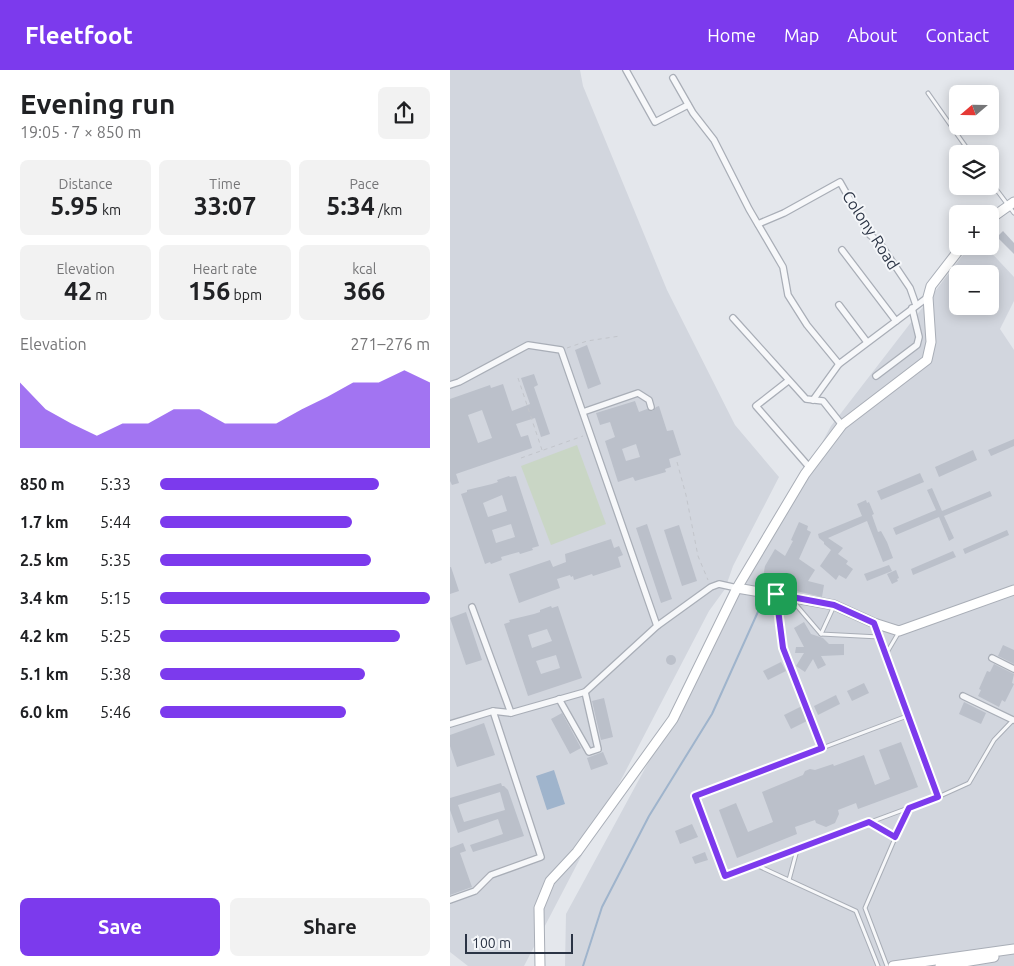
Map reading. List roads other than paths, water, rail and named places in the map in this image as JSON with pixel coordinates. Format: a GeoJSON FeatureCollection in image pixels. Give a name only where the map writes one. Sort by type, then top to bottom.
{"type":"FeatureCollection","features":[{"type":"Feature","properties":{"kind":"street"},"geometry":{"type":"LineString","coordinates":[[626,70],[655,122],[688,105]]}},
{"type":"Feature","properties":{"kind":"street"},"geometry":{"type":"LineString","coordinates":[[673,78],[688,105],[714,140],[782,267],[788,295],[807,325],[839,364]]}},
{"type":"Feature","properties":{"kind":"street","name":"Colony Road"},"geometry":{"type":"LineString","coordinates":[[758,224],[784,213],[840,182],[870,235],[879,242],[910,288],[914,307]]}},
{"type":"Feature","properties":{"kind":"street"},"geometry":{"type":"LineString","coordinates":[[999,214],[1012,207]]}},
{"type":"Feature","properties":{"kind":"street"},"geometry":{"type":"LineString","coordinates":[[842,250],[896,321]]}},
{"type":"Feature","properties":{"kind":"street"},"geometry":{"type":"LineString","coordinates":[[540,966],[539,908],[550,881],[577,852],[673,719],[737,588],[810,468],[842,424],[927,360],[931,342],[928,297],[931,286],[954,255]]}},
{"type":"Feature","properties":{"kind":"street"},"geometry":{"type":"LineString","coordinates":[[813,400],[839,364],[928,297]]}},
{"type":"Feature","properties":{"kind":"street"},"geometry":{"type":"LineString","coordinates":[[839,305],[867,342]]}},
{"type":"Feature","properties":{"kind":"street"},"geometry":{"type":"LineString","coordinates":[[876,376],[917,345],[919,337],[914,307]]}},
{"type":"Feature","properties":{"kind":"street"},"geometry":{"type":"LineString","coordinates":[[733,318],[806,399],[823,401],[842,424]]}},
{"type":"Feature","properties":{"kind":"street"},"geometry":{"type":"LineString","coordinates":[[450,385],[459,382],[528,344],[561,350],[656,626]]}},
{"type":"Feature","properties":{"kind":"street"},"geometry":{"type":"LineString","coordinates":[[788,381],[756,406],[810,468]]}},
{"type":"Feature","properties":{"kind":"street"},"geometry":{"type":"LineString","coordinates":[[583,412],[638,393],[649,400],[651,406]]}},
{"type":"Feature","properties":{"kind":"street"},"geometry":{"type":"LineString","coordinates":[[450,724],[493,711],[511,713],[585,692],[656,626],[711,587],[719,584],[834,605],[874,623],[899,631],[1014,590]]}},
{"type":"Feature","properties":{"kind":"street"},"geometry":{"type":"LineString","coordinates":[[472,607],[511,713]]}},
{"type":"Feature","properties":{"kind":"street"},"geometry":{"type":"LineString","coordinates":[[992,658],[1014,669]]}},
{"type":"Feature","properties":{"kind":"street"},"geometry":{"type":"LineString","coordinates":[[559,699],[589,752],[598,749],[585,692]]}},
{"type":"Feature","properties":{"kind":"street"},"geometry":{"type":"LineString","coordinates":[[963,696],[1014,719]]}},
{"type":"Feature","properties":{"kind":"street"},"geometry":{"type":"LineString","coordinates":[[450,900],[475,891],[491,875],[541,857],[493,711]]}},
{"type":"Feature","properties":{"kind":"street"},"geometry":{"type":"LineString","coordinates":[[893,966],[1014,949]]}},
{"type":"Feature","properties":{"kind":"street"},"geometry":{"type":"LineString","coordinates":[[940,966],[1014,954]]}},
{"type":"Feature","properties":{"kind":"lane"},"geometry":{"type":"LineString","coordinates":[[928,93],[965,145]]}},
{"type":"Feature","properties":{"kind":"lane"},"geometry":{"type":"LineString","coordinates":[[999,192],[1012,207]]}},
{"type":"Feature","properties":{"kind":"lane"},"geometry":{"type":"LineString","coordinates":[[789,598],[821,634],[879,637]]}},
{"type":"Feature","properties":{"kind":"lane"},"geometry":{"type":"LineString","coordinates":[[821,634],[834,605]]}},
{"type":"Feature","properties":{"kind":"lane"},"geometry":{"type":"LineString","coordinates":[[874,623],[938,797]]}},
{"type":"Feature","properties":{"kind":"lane"},"geometry":{"type":"LineString","coordinates":[[886,654],[899,631]]}},
{"type":"Feature","properties":{"kind":"lane"},"geometry":{"type":"LineString","coordinates":[[908,716],[695,796],[725,876],[938,797],[968,783],[994,740],[1014,719]]}},
{"type":"Feature","properties":{"kind":"lane"},"geometry":{"type":"LineString","coordinates":[[887,966],[865,908],[909,808]]}},
{"type":"Feature","properties":{"kind":"lane"},"geometry":{"type":"LineString","coordinates":[[869,822],[895,837]]}},
{"type":"Feature","properties":{"kind":"lane"},"geometry":{"type":"LineString","coordinates":[[789,880],[797,849]]}},
{"type":"Feature","properties":{"kind":"lane"},"geometry":{"type":"LineString","coordinates":[[756,865],[856,911],[878,966]]}},
{"type":"Feature","properties":{"kind":"water"},"geometry":{"type":"Polygon","coordinates":[[[554,770],[565,804],[547,810],[536,776],[554,770]]]}},
{"type":"Feature","properties":{"kind":"waterway"},"geometry":{"type":"LineString","coordinates":[[583,966],[602,907],[649,816],[712,714],[761,605]]}}]}
